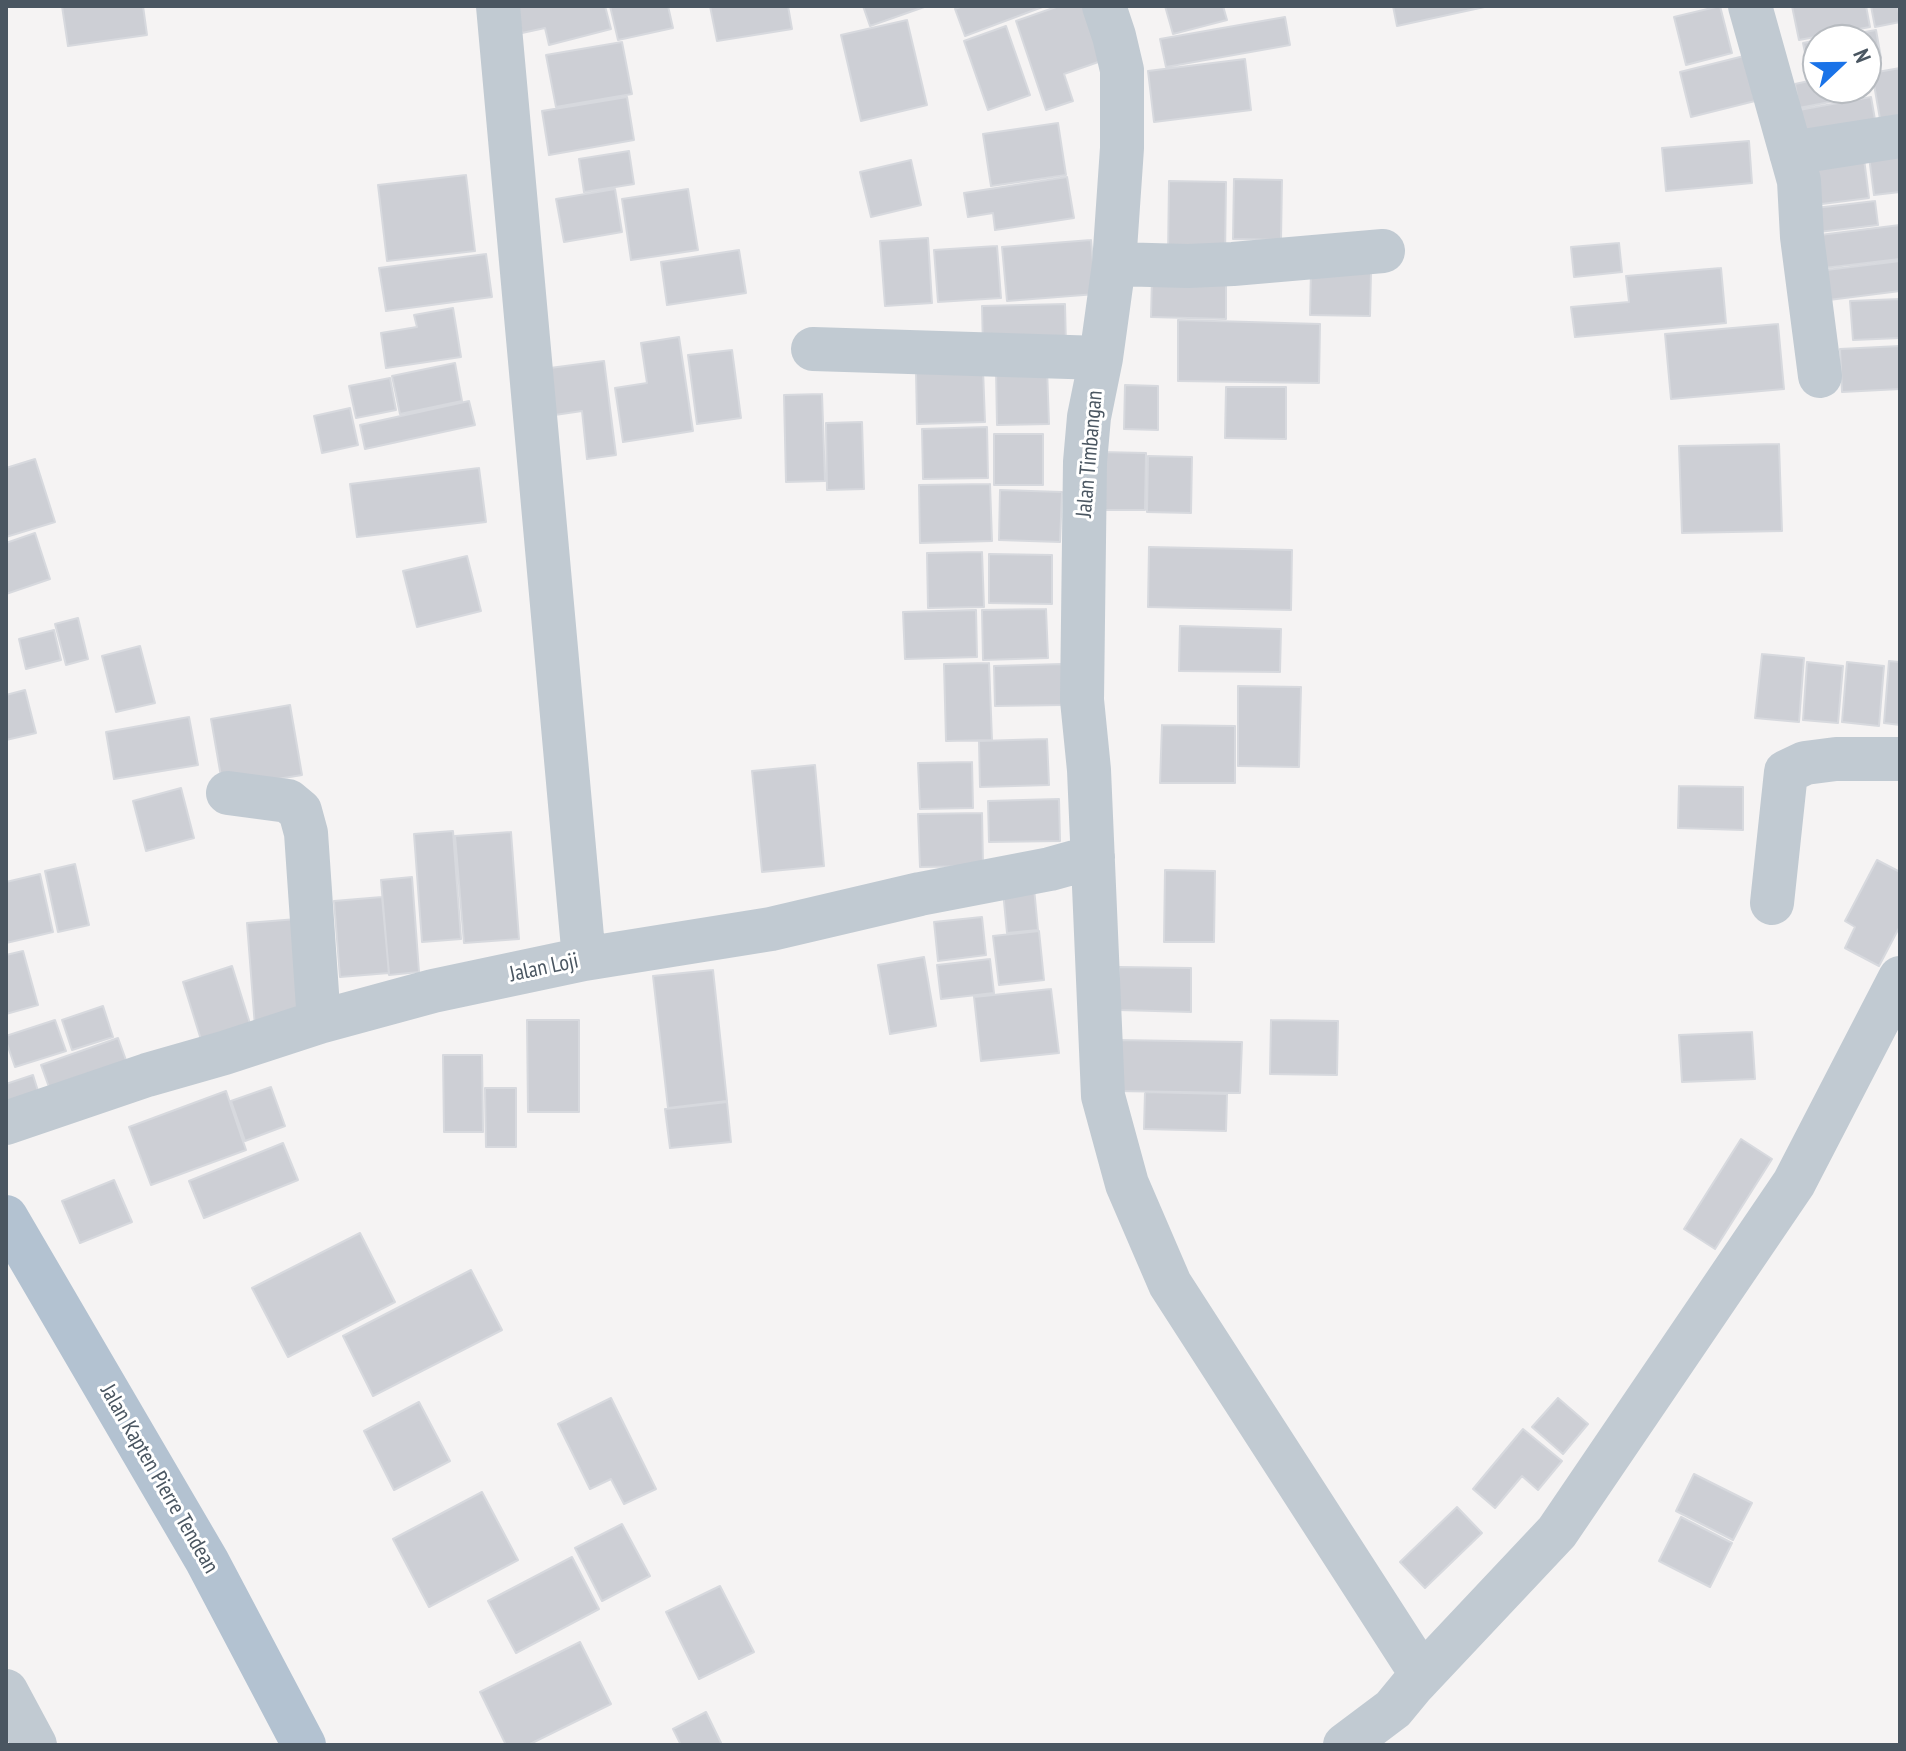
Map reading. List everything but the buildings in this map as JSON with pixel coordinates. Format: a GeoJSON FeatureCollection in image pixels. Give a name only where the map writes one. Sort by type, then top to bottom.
{"type":"FeatureCollection","features":[{"type":"Feature","properties":{"kind":"main road","name":"Jalan Kapten Pierre Tendean"},"geometry":{"type":"LineString","coordinates":[[6,1217],[207,1561],[304,1745]]}},
{"type":"Feature","properties":{"kind":"street"},"geometry":{"type":"LineString","coordinates":[[498,6],[584,959]]}},
{"type":"Feature","properties":{"kind":"street","name":"Jalan Timbangan"},"geometry":{"type":"LineString","coordinates":[[1104,6],[1122,70],[1122,148],[1114,264],[1089,417],[1085,462],[1082,700],[1089,770],[1103,1096],[1127,1184],[1170,1284],[1422,1675]]}},
{"type":"Feature","properties":{"kind":"street"},"geometry":{"type":"LineString","coordinates":[[1750,6],[1799,181],[1802,237],[1820,376]]}},
{"type":"Feature","properties":{"kind":"street"},"geometry":{"type":"LineString","coordinates":[[1791,153],[1900,136]]}},
{"type":"Feature","properties":{"kind":"street"},"geometry":{"type":"LineString","coordinates":[[1114,264],[1233,264],[1383,251]]}},
{"type":"Feature","properties":{"kind":"street"},"geometry":{"type":"LineString","coordinates":[[813,349],[1101,358]]}},
{"type":"Feature","properties":{"kind":"street"},"geometry":{"type":"LineString","coordinates":[[1772,903],[1786,772],[1805,763],[1836,759],[1900,759]]}},
{"type":"Feature","properties":{"kind":"street"},"geometry":{"type":"LineString","coordinates":[[228,793],[288,801],[300,811],[306,833],[319,1022]]}},
{"type":"Feature","properties":{"kind":"street","name":"Jalan Loji"},"geometry":{"type":"LineString","coordinates":[[6,1123],[147,1075],[433,991],[584,959],[771,929],[1093,857]]}},
{"type":"Feature","properties":{"kind":"street"},"geometry":{"type":"LineString","coordinates":[[1345,1745],[1393,1709],[1566,1520],[1794,1183],[1900,978]]}},
{"type":"Feature","properties":{"kind":"street"},"geometry":{"type":"LineString","coordinates":[[6,1691],[35,1745]]}}]}
